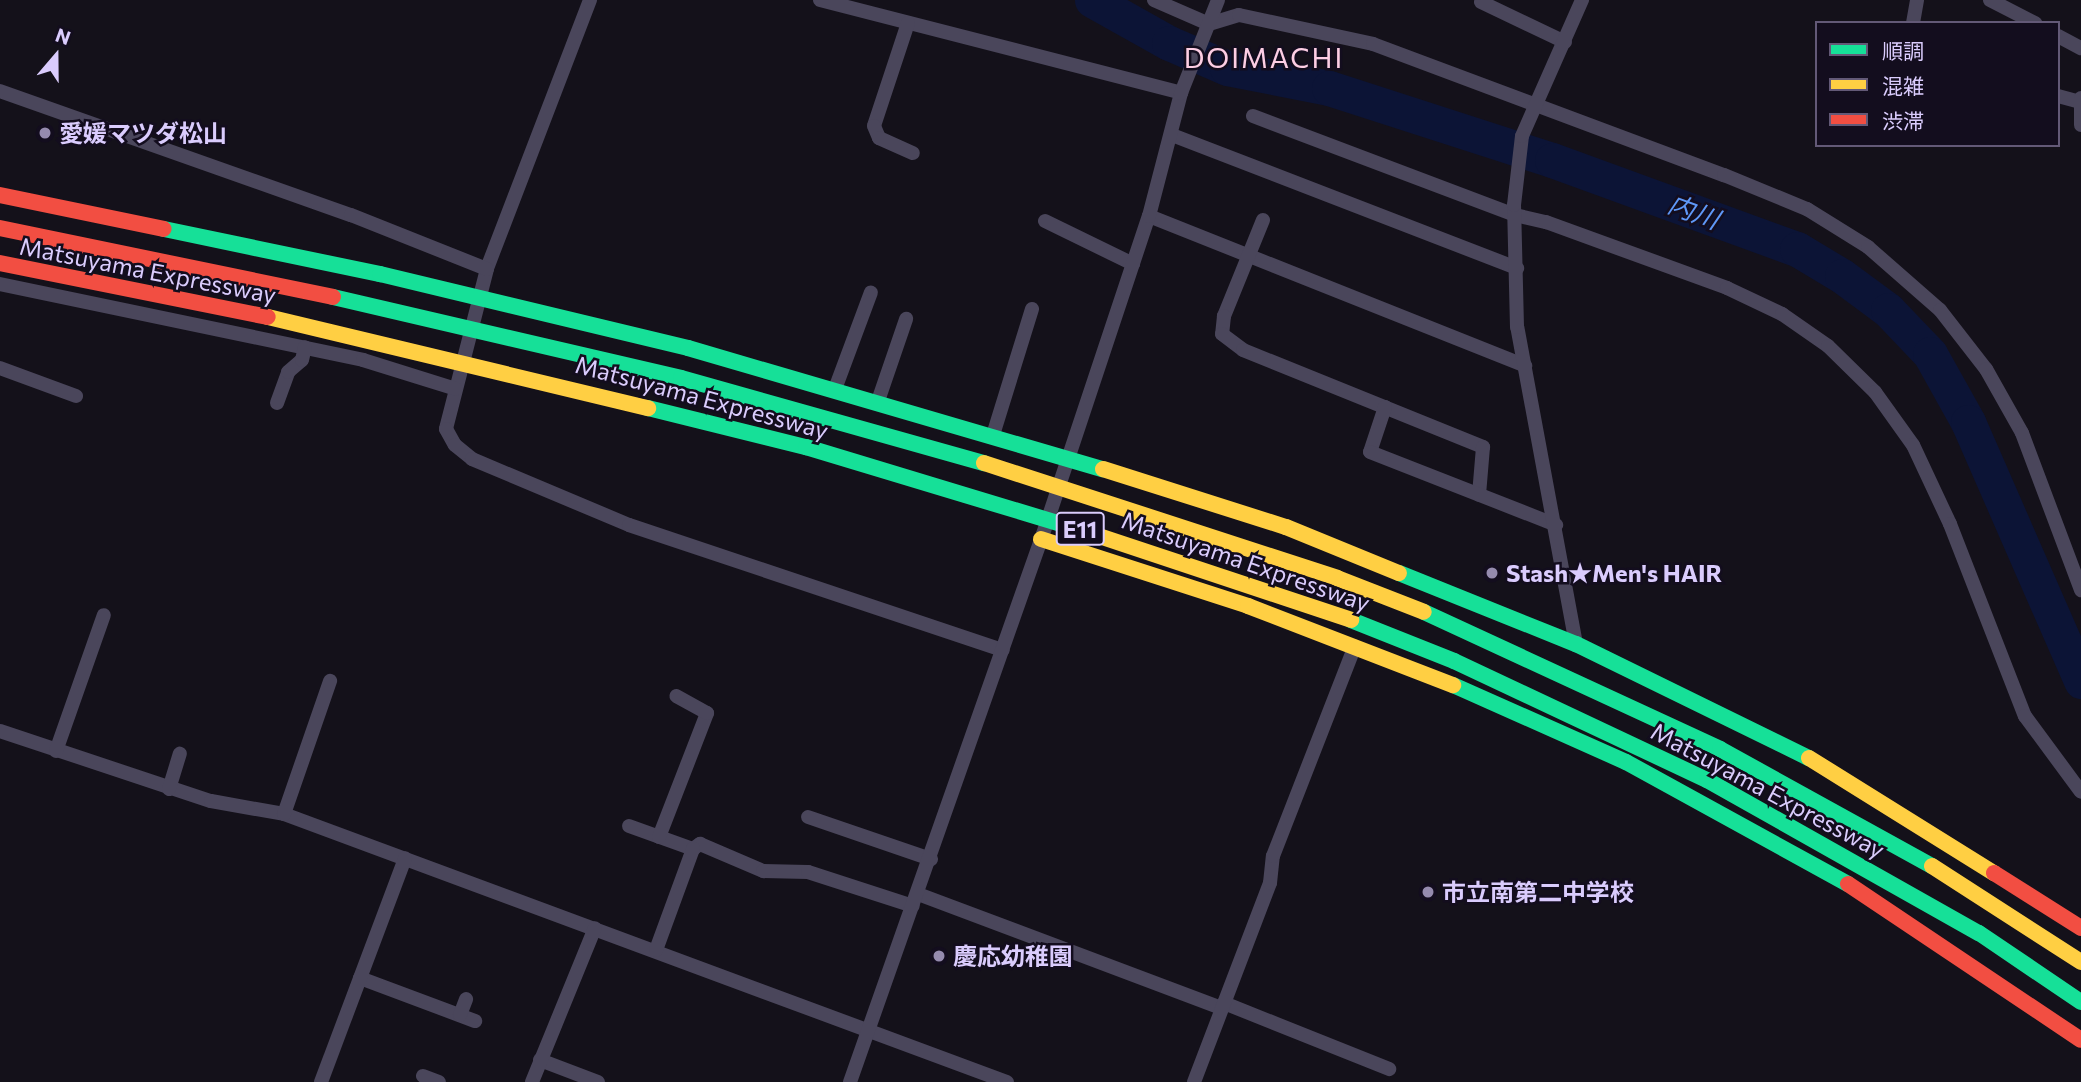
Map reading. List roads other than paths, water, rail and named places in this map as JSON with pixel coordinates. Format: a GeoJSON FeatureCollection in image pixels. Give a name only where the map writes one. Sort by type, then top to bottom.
{"type":"FeatureCollection","features":[{"type":"Feature","properties":{"kind":"main road"},"geometry":{"type":"LineString","coordinates":[[0,195],[133,219],[478,299],[835,389],[1067,457],[1286,527],[1576,644],[1818,763],[2081,928]]}},
{"type":"Feature","properties":{"kind":"main road","name":"Matsuyama Expressway"},"geometry":{"type":"LineString","coordinates":[[0,228],[403,312],[681,378],[977,461],[1337,578],[1467,629],[1720,749],[1862,824],[1999,906],[2081,962]]}},
{"type":"Feature","properties":{"kind":"main road","name":"Matsuyama Expressway"},"geometry":{"type":"LineString","coordinates":[[0,263],[369,338],[806,447],[1153,551],[1327,610],[1454,661],[1707,780],[1979,933],[2081,1002]]}},
{"type":"Feature","properties":{"kind":"main road"},"geometry":{"type":"LineString","coordinates":[[1041,539],[1248,606],[1355,646],[1626,762],[1727,816],[1930,935],[2081,1040]]}},
{"type":"Feature","properties":{"kind":"street"},"geometry":{"type":"LineString","coordinates":[[590,0],[487,269],[446,429],[455,445],[472,459],[629,525],[1003,650]]}},
{"type":"Feature","properties":{"kind":"street"},"geometry":{"type":"LineString","coordinates":[[820,0],[1184,87]]}},
{"type":"Feature","properties":{"kind":"street"},"geometry":{"type":"LineString","coordinates":[[1154,0],[1208,28]]}},
{"type":"Feature","properties":{"kind":"street"},"geometry":{"type":"LineString","coordinates":[[850,1082],[931,859],[1041,539],[1149,216],[1184,87],[1218,0]]}},
{"type":"Feature","properties":{"kind":"street"},"geometry":{"type":"LineString","coordinates":[[1576,644],[1556,525],[1517,327],[1514,210],[1521,136],[1533,104],[1582,0]]}},
{"type":"Feature","properties":{"kind":"street"},"geometry":{"type":"LineString","coordinates":[[1913,21],[1917,0]]}},
{"type":"Feature","properties":{"kind":"street"},"geometry":{"type":"LineString","coordinates":[[1990,0],[2031,21]]}},
{"type":"Feature","properties":{"kind":"street"},"geometry":{"type":"LineString","coordinates":[[1481,2],[1564,42]]}},
{"type":"Feature","properties":{"kind":"street"},"geometry":{"type":"LineString","coordinates":[[1208,28],[1239,15],[1322,30],[1533,104],[1807,209],[1868,247],[1940,310],[1986,369],[2022,433],[2081,590]]}},
{"type":"Feature","properties":{"kind":"street"},"geometry":{"type":"LineString","coordinates":[[908,23],[874,126],[879,138],[913,153]]}},
{"type":"Feature","properties":{"kind":"street"},"geometry":{"type":"LineString","coordinates":[[2060,37],[2081,48]]}},
{"type":"Feature","properties":{"kind":"street"},"geometry":{"type":"LineString","coordinates":[[0,91],[351,215],[487,269]]}},
{"type":"Feature","properties":{"kind":"street"},"geometry":{"type":"LineString","coordinates":[[2060,96],[2080,100],[2081,125]]}},
{"type":"Feature","properties":{"kind":"street"},"geometry":{"type":"LineString","coordinates":[[1253,116],[1727,288],[1771,309],[1828,346],[1875,392],[1913,445],[1950,524],[2025,716],[2081,792]]}},
{"type":"Feature","properties":{"kind":"street"},"geometry":{"type":"LineString","coordinates":[[1172,135],[1517,268]]}},
{"type":"Feature","properties":{"kind":"street"},"geometry":{"type":"LineString","coordinates":[[1149,216],[1525,366]]}},
{"type":"Feature","properties":{"kind":"street"},"geometry":{"type":"LineString","coordinates":[[1263,220],[1224,316],[1222,334],[1243,349],[1483,447],[1479,495]]}},
{"type":"Feature","properties":{"kind":"street"},"geometry":{"type":"LineString","coordinates":[[1045,221],[1133,264]]}},
{"type":"Feature","properties":{"kind":"street"},"geometry":{"type":"LineString","coordinates":[[0,284],[305,347],[456,389]]}},
{"type":"Feature","properties":{"kind":"street"},"geometry":{"type":"LineString","coordinates":[[835,389],[871,292]]}},
{"type":"Feature","properties":{"kind":"street"},"geometry":{"type":"LineString","coordinates":[[993,435],[1032,309]]}},
{"type":"Feature","properties":{"kind":"street"},"geometry":{"type":"LineString","coordinates":[[878,401],[906,319]]}},
{"type":"Feature","properties":{"kind":"street"},"geometry":{"type":"LineString","coordinates":[[277,403],[288,372],[302,360],[305,347]]}},
{"type":"Feature","properties":{"kind":"street"},"geometry":{"type":"LineString","coordinates":[[0,368],[76,396]]}},
{"type":"Feature","properties":{"kind":"street"},"geometry":{"type":"LineString","coordinates":[[1385,407],[1370,452],[1556,525]]}},
{"type":"Feature","properties":{"kind":"street"},"geometry":{"type":"LineString","coordinates":[[56,751],[104,615]]}},
{"type":"Feature","properties":{"kind":"street"},"geometry":{"type":"LineString","coordinates":[[1194,1082],[1270,883],[1273,856],[1355,646]]}},
{"type":"Feature","properties":{"kind":"street"},"geometry":{"type":"LineString","coordinates":[[284,814],[330,681]]}},
{"type":"Feature","properties":{"kind":"street"},"geometry":{"type":"LineString","coordinates":[[659,837],[706,713],[676,696]]}},
{"type":"Feature","properties":{"kind":"street"},"geometry":{"type":"LineString","coordinates":[[0,731],[169,789],[284,814],[868,1028],[1007,1082]]}},
{"type":"Feature","properties":{"kind":"street"},"geometry":{"type":"LineString","coordinates":[[169,789],[180,754]]}},
{"type":"Feature","properties":{"kind":"street"},"geometry":{"type":"LineString","coordinates":[[808,817],[931,859]]}},
{"type":"Feature","properties":{"kind":"street"},"geometry":{"type":"LineString","coordinates":[[629,826],[693,849]]}},
{"type":"Feature","properties":{"kind":"street"},"geometry":{"type":"LineString","coordinates":[[656,950],[693,849],[700,844],[763,871],[808,872],[916,900],[1223,1006],[1389,1069]]}},
{"type":"Feature","properties":{"kind":"street"},"geometry":{"type":"LineString","coordinates":[[321,1082],[405,858]]}},
{"type":"Feature","properties":{"kind":"street"},"geometry":{"type":"LineString","coordinates":[[532,1082],[596,928]]}},
{"type":"Feature","properties":{"kind":"street"},"geometry":{"type":"LineString","coordinates":[[360,978],[475,1021]]}},
{"type":"Feature","properties":{"kind":"street"},"geometry":{"type":"LineString","coordinates":[[460,1015],[466,999]]}},
{"type":"Feature","properties":{"kind":"street"},"geometry":{"type":"LineString","coordinates":[[540,1060],[598,1082]]}},
{"type":"Feature","properties":{"kind":"street"},"geometry":{"type":"LineString","coordinates":[[423,1076],[439,1082]]}},
{"type":"Feature","properties":{"kind":"waterway","name":"内川"},"geometry":{"type":"LineString","coordinates":[[1092,0],[1169,43],[1227,68],[1329,88],[1552,160],[1797,249],[1842,276],[1888,310],[1930,354],[1968,422],[2081,681]]}},
{"type":"Feature","properties":{"kind":"place","name":"愛媛マツダ松山"},"geometry":{"type":"Point","coordinates":[45,133]}},
{"type":"Feature","properties":{"kind":"place","name":"Stash★Men's HAIR"},"geometry":{"type":"Point","coordinates":[1492,573]}},
{"type":"Feature","properties":{"kind":"place","name":"市立南第二中学校"},"geometry":{"type":"Point","coordinates":[1428,892]}},
{"type":"Feature","properties":{"kind":"place","name":"慶応幼稚園"},"geometry":{"type":"Point","coordinates":[939,956]}},
{"type":"Feature","properties":{"kind":"district","name":"DOIMACHI"},"geometry":{"type":"Point","coordinates":[1264,57]}}]}
